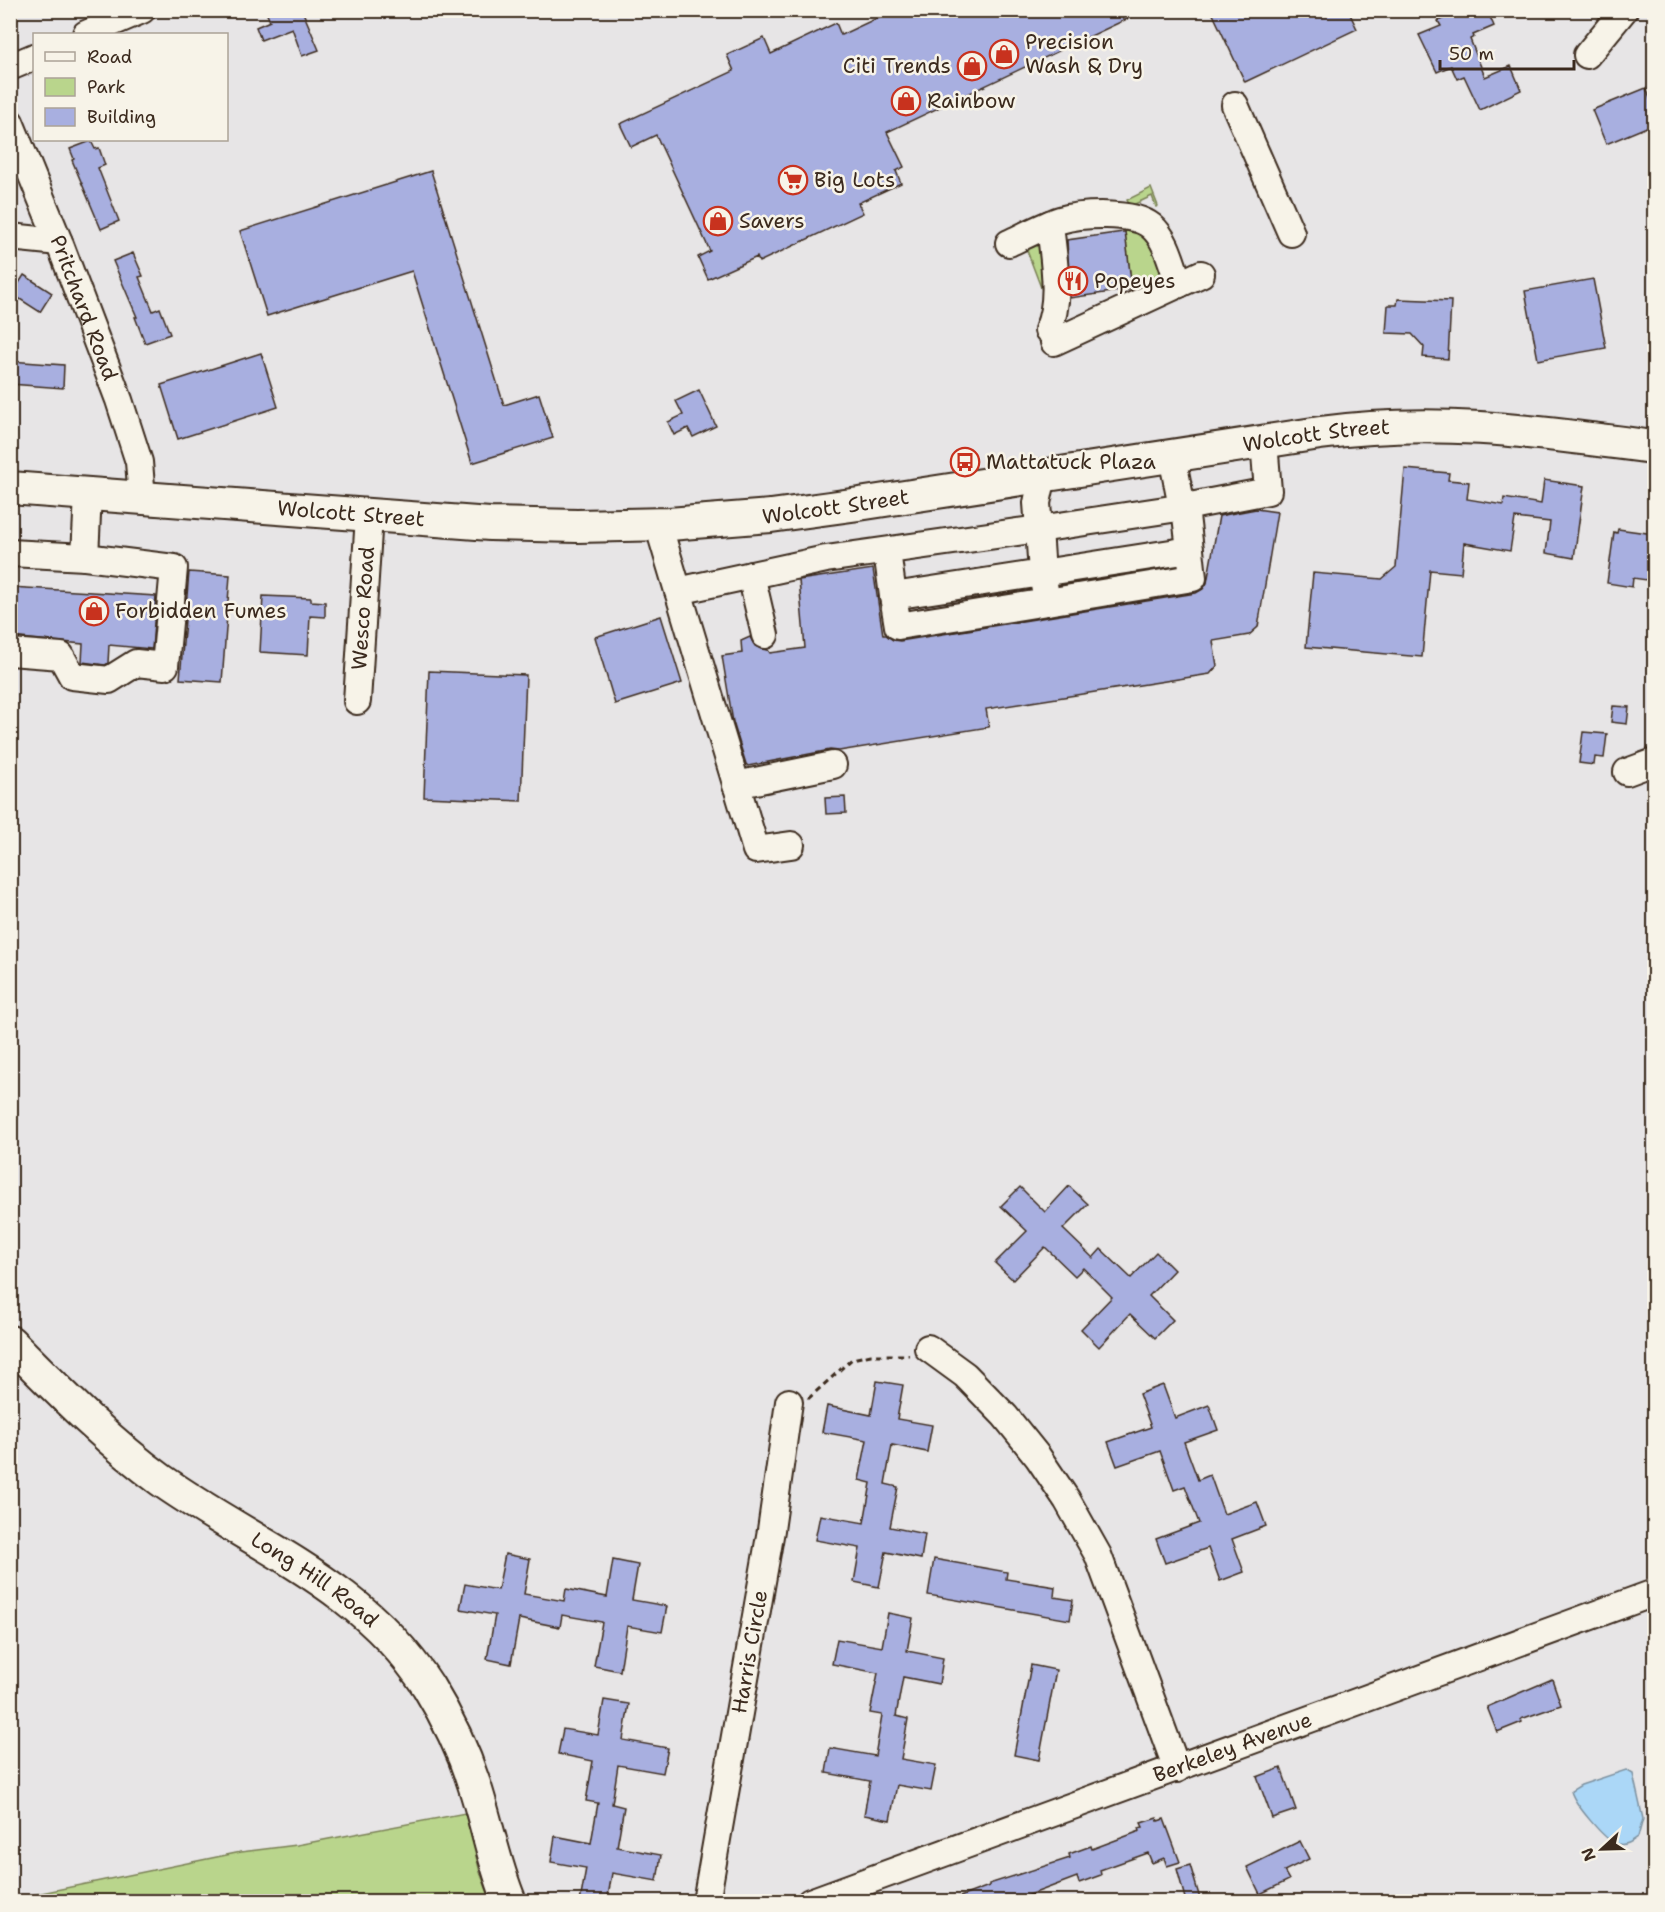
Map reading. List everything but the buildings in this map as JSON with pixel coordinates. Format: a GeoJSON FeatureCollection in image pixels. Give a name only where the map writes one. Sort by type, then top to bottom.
{"type":"FeatureCollection","features":[{"type":"Feature","properties":{"kind":"main road","name":"Wolcott Street"},"geometry":{"type":"LineString","coordinates":[[10,488],[369,516],[537,526],[658,524],[722,521],[782,514],[1375,426],[1447,425],[1523,430],[1654,447]]}},
{"type":"Feature","properties":{"kind":"main road","name":"Long Hill Road"},"geometry":{"type":"LineString","coordinates":[[10,1342],[82,1413],[146,1468],[198,1504],[325,1581],[357,1606],[396,1646],[426,1684],[460,1746],[475,1785],[494,1857],[510,1902]]}},
{"type":"Feature","properties":{"kind":"street"},"geometry":{"type":"LineString","coordinates":[[88,33],[142,10]]}},
{"type":"Feature","properties":{"kind":"street"},"geometry":{"type":"LineString","coordinates":[[1587,55],[1624,10]]}},
{"type":"Feature","properties":{"kind":"street"},"geometry":{"type":"LineString","coordinates":[[10,67],[33,57]]}},
{"type":"Feature","properties":{"kind":"street"},"geometry":{"type":"LineString","coordinates":[[1235,105],[1291,233]]}},
{"type":"Feature","properties":{"kind":"street","name":"Pritchard Road"},"geometry":{"type":"LineString","coordinates":[[10,122],[59,242],[118,400],[139,462],[142,498]]}},
{"type":"Feature","properties":{"kind":"street"},"geometry":{"type":"LineString","coordinates":[[1009,243],[1050,224],[1076,216],[1128,216],[1150,224],[1190,279],[1051,336],[1055,300],[1050,224]]}},
{"type":"Feature","properties":{"kind":"street"},"geometry":{"type":"LineString","coordinates":[[10,237],[59,242]]}},
{"type":"Feature","properties":{"kind":"street"},"geometry":{"type":"LineString","coordinates":[[678,591],[826,559],[1040,530],[1268,491],[1264,442]]}},
{"type":"Feature","properties":{"kind":"street"},"geometry":{"type":"LineString","coordinates":[[886,550],[898,626],[1193,578],[1185,507],[1180,497],[1172,456]]}},
{"type":"Feature","properties":{"kind":"street"},"geometry":{"type":"LineString","coordinates":[[1043,476],[1037,503],[1042,573],[1047,602]]}},
{"type":"Feature","properties":{"kind":"street"},"geometry":{"type":"LineString","coordinates":[[85,557],[88,494]]}},
{"type":"Feature","properties":{"kind":"street","name":"Wesco Road"},"geometry":{"type":"LineString","coordinates":[[357,701],[369,516]]}},
{"type":"Feature","properties":{"kind":"street"},"geometry":{"type":"LineString","coordinates":[[658,524],[756,850],[791,845]]}},
{"type":"Feature","properties":{"kind":"street"},"geometry":{"type":"LineString","coordinates":[[893,596],[1190,550]]}},
{"type":"Feature","properties":{"kind":"street"},"geometry":{"type":"LineString","coordinates":[[10,553],[85,557],[174,568],[165,666],[136,663],[109,680],[72,676],[61,656],[10,652]]}},
{"type":"Feature","properties":{"kind":"street"},"geometry":{"type":"LineString","coordinates":[[751,575],[765,635]]}},
{"type":"Feature","properties":{"kind":"street"},"geometry":{"type":"LineString","coordinates":[[1627,772],[1654,762]]}},
{"type":"Feature","properties":{"kind":"street"},"geometry":{"type":"LineString","coordinates":[[736,785],[833,765]]}},
{"type":"Feature","properties":{"kind":"street"},"geometry":{"type":"LineString","coordinates":[[928,1348],[965,1375],[1005,1416],[1038,1457],[1067,1500],[1098,1555],[1177,1769]]}},
{"type":"Feature","properties":{"kind":"street","name":"Harris Circle"},"geometry":{"type":"LineString","coordinates":[[706,1902],[771,1530],[789,1402]]}},
{"type":"Feature","properties":{"kind":"street","name":"Berkeley Avenue"},"geometry":{"type":"LineString","coordinates":[[810,1902],[1654,1593]]}},
{"type":"Feature","properties":{"kind":"path"},"geometry":{"type":"LineString","coordinates":[[789,1402],[808,1399],[852,1359],[871,1355],[906,1356],[928,1348]]}},
{"type":"Feature","properties":{"kind":"green space"},"geometry":{"type":"Polygon","coordinates":[[[1151,188],[1158,206],[1156,207],[1152,196],[1135,204],[1139,214],[1135,216],[1127,200],[1151,188]]]}},
{"type":"Feature","properties":{"kind":"green space"},"geometry":{"type":"Polygon","coordinates":[[[1149,230],[1163,273],[1132,289],[1125,231],[1149,230]]]}},
{"type":"Feature","properties":{"kind":"green space"},"geometry":{"type":"Polygon","coordinates":[[[1039,237],[1045,298],[1026,248],[1039,237]]]}},
{"type":"Feature","properties":{"kind":"green space"},"geometry":{"type":"Polygon","coordinates":[[[465,1813],[480,1872],[491,1901],[13,1902],[12,1899],[241,1852],[297,1845],[465,1813]]]}},
{"type":"Feature","properties":{"kind":"water"},"geometry":{"type":"Polygon","coordinates":[[[1626,1770],[1633,1774],[1643,1819],[1638,1837],[1628,1843],[1617,1844],[1605,1836],[1591,1821],[1571,1791],[1581,1785],[1626,1770]]]}},
{"type":"Feature","properties":{"kind":"place","name":"Precision Wash & Dry"},"geometry":{"type":"Point","coordinates":[1004,54]}},
{"type":"Feature","properties":{"kind":"place","name":"Citi Trends"},"geometry":{"type":"Point","coordinates":[972,66]}},
{"type":"Feature","properties":{"kind":"place","name":"Rainbow"},"geometry":{"type":"Point","coordinates":[906,101]}},
{"type":"Feature","properties":{"kind":"place","name":"Big Lots"},"geometry":{"type":"Point","coordinates":[793,180]}},
{"type":"Feature","properties":{"kind":"place","name":"Savers"},"geometry":{"type":"Point","coordinates":[718,221]}},
{"type":"Feature","properties":{"kind":"place","name":"Popeyes"},"geometry":{"type":"Point","coordinates":[1073,281]}},
{"type":"Feature","properties":{"kind":"place","name":"Mattatuck Plaza"},"geometry":{"type":"Point","coordinates":[965,462]}},
{"type":"Feature","properties":{"kind":"place","name":"Forbidden Fumes"},"geometry":{"type":"Point","coordinates":[94,611]}}]}
